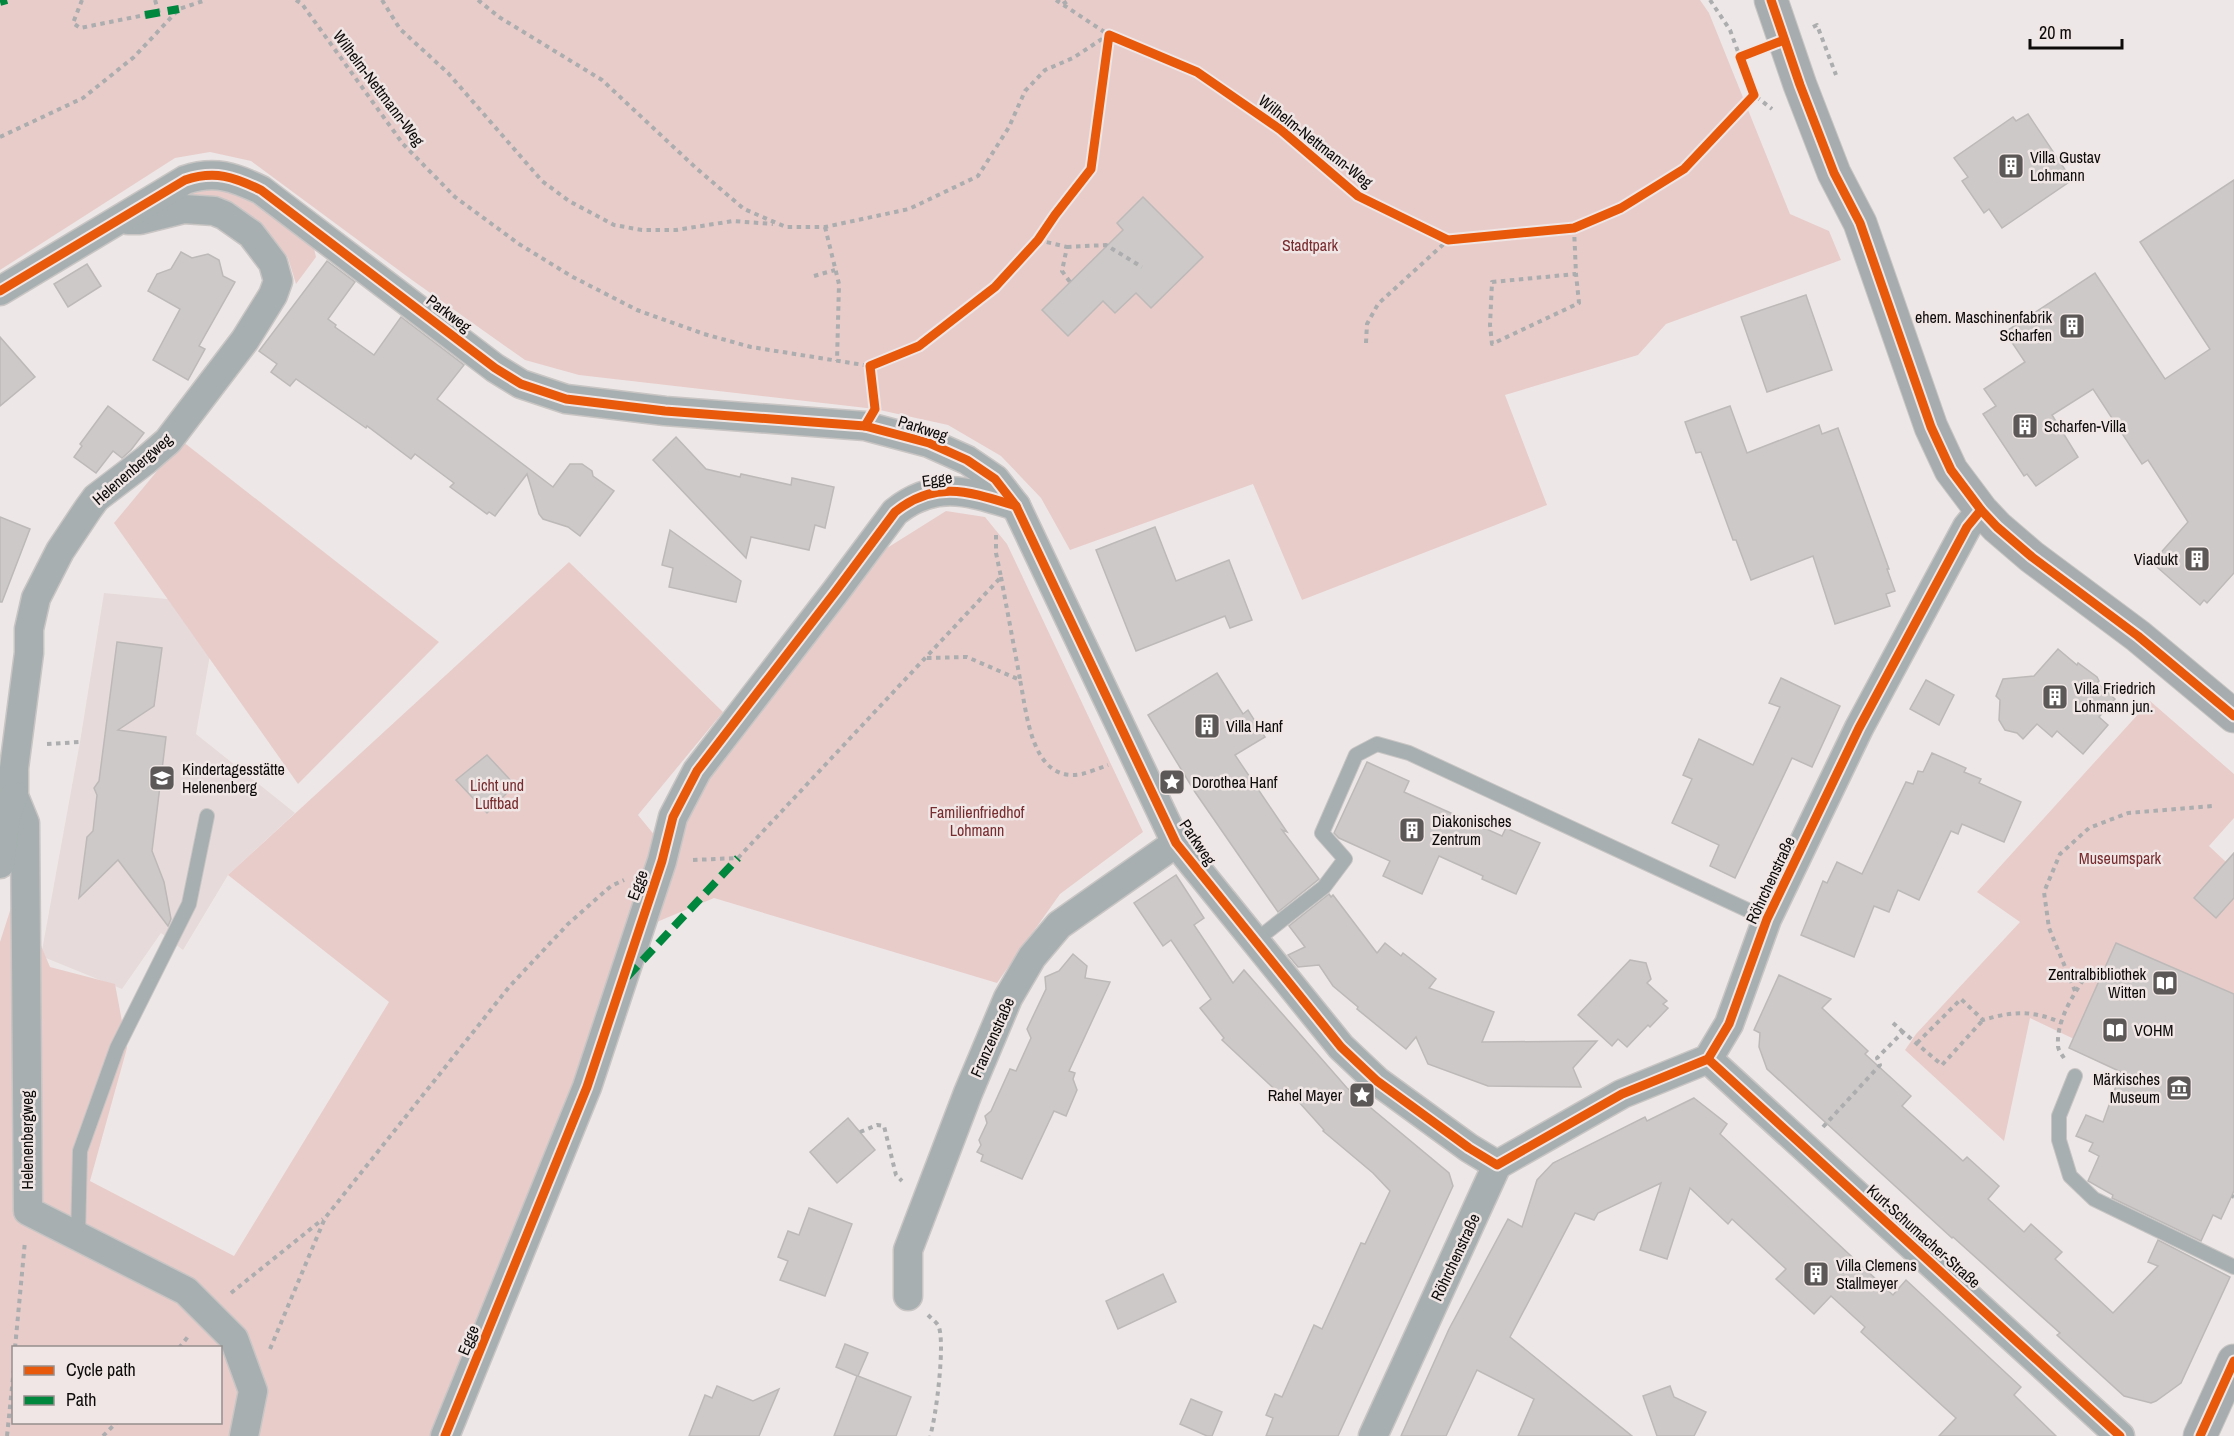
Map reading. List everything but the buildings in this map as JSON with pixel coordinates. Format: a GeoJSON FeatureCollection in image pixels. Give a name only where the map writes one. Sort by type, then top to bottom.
{"type":"FeatureCollection","features":[{"type":"Feature","properties":{"kind":"main road"},"geometry":{"type":"LineString","coordinates":[[1771,0],[1800,85],[1834,173],[1860,223],[1931,427],[1951,470],[1997,527],[2032,557],[2138,636],[2234,716]]}},
{"type":"Feature","properties":{"kind":"main road"},"geometry":{"type":"LineString","coordinates":[[2200,1436],[2234,1361]]}},
{"type":"Feature","properties":{"kind":"street","name":"Parkweg"},"geometry":{"type":"LineString","coordinates":[[0,291],[185,180],[213,175],[235,177],[261,190],[486,361],[521,384],[566,399],[643,409],[865,426],[929,443],[967,460],[995,479],[1016,506],[1176,843],[1341,1047],[1377,1081],[1469,1148],[1497,1165]]}},
{"type":"Feature","properties":{"kind":"street","name":"Helenenbergweg"},"geometry":{"type":"LineString","coordinates":[[0,864],[6,816],[14,796],[14,768],[29,653],[29,629],[36,598],[60,551],[96,498],[147,460],[168,441],[245,340],[273,296],[278,281],[273,263],[251,234],[236,222],[214,211],[184,209],[140,220],[120,219]]}},
{"type":"Feature","properties":{"kind":"street","name":"Egge"},"geometry":{"type":"LineString","coordinates":[[445,1436],[587,1087],[662,861],[673,817],[697,771],[895,512],[907,502],[925,494],[951,490],[974,493],[1016,506]]}},
{"type":"Feature","properties":{"kind":"street","name":"Röhrchenstraße"},"geometry":{"type":"LineString","coordinates":[[1708,1059],[1729,1024],[1767,919],[1859,728],[1967,527],[1981,510]]}},
{"type":"Feature","properties":{"kind":"street","name":"Helenenbergweg"},"geometry":{"type":"LineString","coordinates":[[14,796],[25,823],[28,1211],[186,1291],[234,1338],[253,1391]]}},
{"type":"Feature","properties":{"kind":"street","name":"Franzenstraße"},"geometry":{"type":"LineString","coordinates":[[908,1296],[908,1250],[968,1093],[1008,998],[1032,957],[1059,925],[1176,843]]}},
{"type":"Feature","properties":{"kind":"street"},"geometry":{"type":"LineString","coordinates":[[1497,1165],[1622,1094],[1708,1059]]}},
{"type":"Feature","properties":{"kind":"street","name":"Kurt-Schumacher-Straße"},"geometry":{"type":"LineString","coordinates":[[1708,1059],[2120,1436]]}},
{"type":"Feature","properties":{"kind":"street","name":"Röhrchenstraße"},"geometry":{"type":"LineString","coordinates":[[1373,1436],[1497,1165]]}},
{"type":"Feature","properties":{"kind":"street"},"geometry":{"type":"LineString","coordinates":[[244,1436],[253,1391]]}},
{"type":"Feature","properties":{"kind":"lane"},"geometry":{"type":"LineString","coordinates":[[1255,941],[1324,887],[1345,859],[1322,833],[1356,756],[1377,744],[1409,753],[1767,919]]}},
{"type":"Feature","properties":{"kind":"lane"},"geometry":{"type":"LineString","coordinates":[[78,1238],[80,1151],[117,1048],[189,904],[207,816]]}},
{"type":"Feature","properties":{"kind":"lane"},"geometry":{"type":"LineString","coordinates":[[2075,1076],[2059,1116],[2059,1140],[2070,1176],[2094,1199],[2234,1267]]}},
{"type":"Feature","properties":{"kind":"path"},"geometry":{"type":"LineString","coordinates":[[82,0],[73,23],[80,28],[145,15]]}},
{"type":"Feature","properties":{"kind":"path"},"geometry":{"type":"LineString","coordinates":[[155,0],[159,13]]}},
{"type":"Feature","properties":{"kind":"path"},"geometry":{"type":"LineString","coordinates":[[0,137],[83,98],[134,57],[179,9],[206,0]]}},
{"type":"Feature","properties":{"kind":"path"},"geometry":{"type":"LineString","coordinates":[[382,0],[400,29],[448,73],[542,180],[569,201],[614,225],[642,230],[676,230],[733,221],[777,224]]}},
{"type":"Feature","properties":{"kind":"path"},"geometry":{"type":"LineString","coordinates":[[478,0],[499,17],[602,80],[696,168],[744,209],[786,227],[825,227],[909,209],[978,176],[1009,127],[1025,91],[1045,70],[1073,58],[1109,35],[1056,0]]}},
{"type":"Feature","properties":{"kind":"path"},"geometry":{"type":"LineString","coordinates":[[1063,4],[1069,0]]}},
{"type":"Feature","properties":{"kind":"path"},"geometry":{"type":"LineString","coordinates":[[1710,0],[1730,30],[1754,95],[1772,109]]}},
{"type":"Feature","properties":{"kind":"path"},"geometry":{"type":"LineString","coordinates":[[1366,343],[1367,324],[1377,304],[1448,240],[1574,228],[1621,208],[1683,169],[1754,95]]}},
{"type":"Feature","properties":{"kind":"path"},"geometry":{"type":"LineString","coordinates":[[825,227],[839,284],[837,361]]}},
{"type":"Feature","properties":{"kind":"path"},"geometry":{"type":"LineString","coordinates":[[1574,228],[1579,303],[1492,344],[1490,325],[1492,282],[1576,274]]}},
{"type":"Feature","properties":{"kind":"path"},"geometry":{"type":"LineString","coordinates":[[1038,240],[1067,247],[1106,245],[1142,267]]}},
{"type":"Feature","properties":{"kind":"path"},"geometry":{"type":"LineString","coordinates":[[1067,247],[1062,271],[1070,282]]}},
{"type":"Feature","properties":{"kind":"path"},"geometry":{"type":"LineString","coordinates":[[814,276],[835,270]]}},
{"type":"Feature","properties":{"kind":"path"},"geometry":{"type":"LineString","coordinates":[[996,537],[996,553],[1033,743],[1045,763],[1061,773],[1080,775],[1100,768]]}},
{"type":"Feature","properties":{"kind":"path"},"geometry":{"type":"LineString","coordinates":[[180,1346],[207,1312],[325,1218],[502,995],[568,924],[611,886],[662,861],[738,858],[1001,577]]}},
{"type":"Feature","properties":{"kind":"path"},"geometry":{"type":"LineString","coordinates":[[927,658],[967,657],[1020,680]]}},
{"type":"Feature","properties":{"kind":"path"},"geometry":{"type":"LineString","coordinates":[[2075,991],[2049,928],[2044,892],[2060,854],[2089,828],[2128,813],[2212,806]]}},
{"type":"Feature","properties":{"kind":"path"},"geometry":{"type":"LineString","coordinates":[[2075,1076],[2058,1047],[2062,1023],[2075,991],[2092,967]]}},
{"type":"Feature","properties":{"kind":"path"},"geometry":{"type":"LineString","coordinates":[[1917,1043],[1961,999],[1983,1020]]}},
{"type":"Feature","properties":{"kind":"path"},"geometry":{"type":"LineString","coordinates":[[1893,1023],[1941,1065],[1983,1020],[2002,1014],[2041,1014],[2062,1023]]}},
{"type":"Feature","properties":{"kind":"path"},"geometry":{"type":"LineString","coordinates":[[1824,1125],[1880,1065],[1877,1058],[1903,1032]]}},
{"type":"Feature","properties":{"kind":"path"},"geometry":{"type":"LineString","coordinates":[[860,1132],[877,1125],[884,1126],[896,1174],[925,1206]]}},
{"type":"Feature","properties":{"kind":"path"},"geometry":{"type":"LineString","coordinates":[[15,1346],[28,1211]]}},
{"type":"Feature","properties":{"kind":"path"},"geometry":{"type":"LineString","coordinates":[[253,1391],[325,1218]]}},
{"type":"Feature","properties":{"kind":"path"},"geometry":{"type":"LineString","coordinates":[[908,1296],[939,1326],[942,1345],[934,1423],[930,1436]]}},
{"type":"Feature","properties":{"kind":"path"},"geometry":{"type":"LineString","coordinates":[[6,1436],[12,1385]]}},
{"type":"Feature","properties":{"kind":"path"},"geometry":{"type":"LineString","coordinates":[[103,1436],[115,1424]]}},
{"type":"Feature","properties":{"kind":"shaded area","name":"Kindertagesstätte Helenenberg"},"geometry":{"type":"Polygon","coordinates":[[[104,593],[219,604],[196,734],[295,813],[228,875],[183,950],[161,933],[122,989],[41,956],[80,742],[104,593]]]}},
{"type":"Feature","properties":{"kind":"green space","name":"Stadtpark"},"geometry":{"type":"Polygon","coordinates":[[[0,0],[1700,0],[1709,13],[1790,214],[1829,231],[1841,260],[1666,324],[1638,355],[1505,395],[1547,505],[1302,600],[1253,484],[1070,550],[1041,498],[1001,456],[948,425],[875,409],[579,375],[525,360],[251,161],[210,152],[175,158],[0,270],[0,0]]]}},
{"type":"Feature","properties":{"kind":"green space"},"geometry":{"type":"Polygon","coordinates":[[[221,188],[255,204],[314,248],[316,257],[296,284],[288,258],[265,233],[185,201],[183,193],[221,188]]]}},
{"type":"Feature","properties":{"kind":"green space"},"geometry":{"type":"Polygon","coordinates":[[[182,441],[439,642],[298,784],[114,523],[182,441]]]}},
{"type":"Feature","properties":{"kind":"green space"},"geometry":{"type":"Polygon","coordinates":[[[946,511],[985,517],[1007,544],[1143,832],[1060,894],[997,983],[714,898],[621,937],[577,1082],[432,1436],[0,1436],[0,942],[17,889],[50,967],[115,984],[127,1048],[90,1181],[234,1256],[389,1002],[228,875],[569,562],[723,712],[638,815],[665,848],[709,777],[887,548],[946,511]]]}},
{"type":"Feature","properties":{"kind":"green space","name":"Museumspark"},"geometry":{"type":"Polygon","coordinates":[[[2150,701],[2234,774],[2234,818],[2209,846],[2226,862],[2234,898],[2234,994],[2116,943],[2074,1039],[2030,1018],[2004,1141],[1905,1050],[1916,1034],[2020,922],[1977,892],[2150,701]]]}},
{"type":"Feature","properties":{"kind":"marked path"},"geometry":{"type":"LineString","coordinates":[[0,2],[7,0]]}},
{"type":"Feature","properties":{"kind":"marked path"},"geometry":{"type":"LineString","coordinates":[[145,15],[179,9]]}},
{"type":"Feature","properties":{"kind":"marked path"},"geometry":{"type":"LineString","coordinates":[[627,977],[738,858]]}},
{"type":"Feature","properties":{"kind":"cycle path"},"geometry":{"type":"LineString","coordinates":[[1771,0],[1800,85],[1834,173],[1860,223],[1931,427],[1951,470],[1997,527],[2032,557],[2138,636],[2234,716]]}},
{"type":"Feature","properties":{"kind":"cycle path","name":"Wilhelm-Nettmann-Weg"},"geometry":{"type":"LineString","coordinates":[[865,426],[875,409],[870,366],[919,346],[995,287],[1038,240],[1091,169],[1109,35],[1197,72],[1281,130],[1358,196],[1448,240],[1574,228],[1621,208],[1684,169],[1754,95],[1740,57],[1784,40]]}},
{"type":"Feature","properties":{"kind":"cycle path"},"geometry":{"type":"LineString","coordinates":[[0,291],[185,180],[215,175],[224,176],[261,190],[495,368],[521,384],[566,399],[665,411],[865,426],[929,443],[967,460],[995,479],[1016,506],[1176,843],[1341,1047],[1377,1081],[1469,1148],[1497,1165],[1622,1094],[1708,1059],[1729,1024],[1767,919],[1859,728],[1967,527],[1981,510]]}},
{"type":"Feature","properties":{"kind":"cycle path"},"geometry":{"type":"LineString","coordinates":[[445,1436],[587,1087],[662,861],[673,817],[697,771],[895,512],[925,495],[954,491],[983,496],[1016,506]]}},
{"type":"Feature","properties":{"kind":"cycle path"},"geometry":{"type":"LineString","coordinates":[[1708,1059],[2120,1436]]}},
{"type":"Feature","properties":{"kind":"cycle path"},"geometry":{"type":"LineString","coordinates":[[2200,1436],[2234,1361]]}},
{"type":"Feature","properties":{"kind":"place","name":"Villa Gustav Lohmann"},"geometry":{"type":"Point","coordinates":[2011,166]}},
{"type":"Feature","properties":{"kind":"place","name":"ehem. Maschinenfabrik Scharfen"},"geometry":{"type":"Point","coordinates":[2072,326]}},
{"type":"Feature","properties":{"kind":"place","name":"Scharfen-Villa"},"geometry":{"type":"Point","coordinates":[2025,426]}},
{"type":"Feature","properties":{"kind":"place","name":"Viadukt"},"geometry":{"type":"Point","coordinates":[2197,559]}},
{"type":"Feature","properties":{"kind":"place","name":"Villa Friedrich Lohmann jun."},"geometry":{"type":"Point","coordinates":[2055,697]}},
{"type":"Feature","properties":{"kind":"place","name":"Villa Hanf"},"geometry":{"type":"Point","coordinates":[1207,726]}},
{"type":"Feature","properties":{"kind":"place","name":"Kindertagesstätte Helenenberg"},"geometry":{"type":"Point","coordinates":[162,778]}},
{"type":"Feature","properties":{"kind":"place","name":"Dorothea Hanf"},"geometry":{"type":"Point","coordinates":[1172,782]}},
{"type":"Feature","properties":{"kind":"place","name":"Diakonisches Zentrum"},"geometry":{"type":"Point","coordinates":[1412,830]}},
{"type":"Feature","properties":{"kind":"place","name":"Zentralbibliothek Witten"},"geometry":{"type":"Point","coordinates":[2165,983]}},
{"type":"Feature","properties":{"kind":"place","name":"VOHM"},"geometry":{"type":"Point","coordinates":[2115,1030]}},
{"type":"Feature","properties":{"kind":"place","name":"Märkisches Museum"},"geometry":{"type":"Point","coordinates":[2179,1088]}},
{"type":"Feature","properties":{"kind":"place","name":"Rahel Mayer"},"geometry":{"type":"Point","coordinates":[1362,1095]}},
{"type":"Feature","properties":{"kind":"place","name":"Villa Clemens Stallmeyer"},"geometry":{"type":"Point","coordinates":[1816,1274]}},
{"type":"Feature","properties":{"kind":"park label","name":"Licht und Luftbad"},"geometry":{"type":"Point","coordinates":[497,794]}},
{"type":"Feature","properties":{"kind":"park label","name":"Familienfriedhof Lohmann"},"geometry":{"type":"Point","coordinates":[977,821]}}]}
